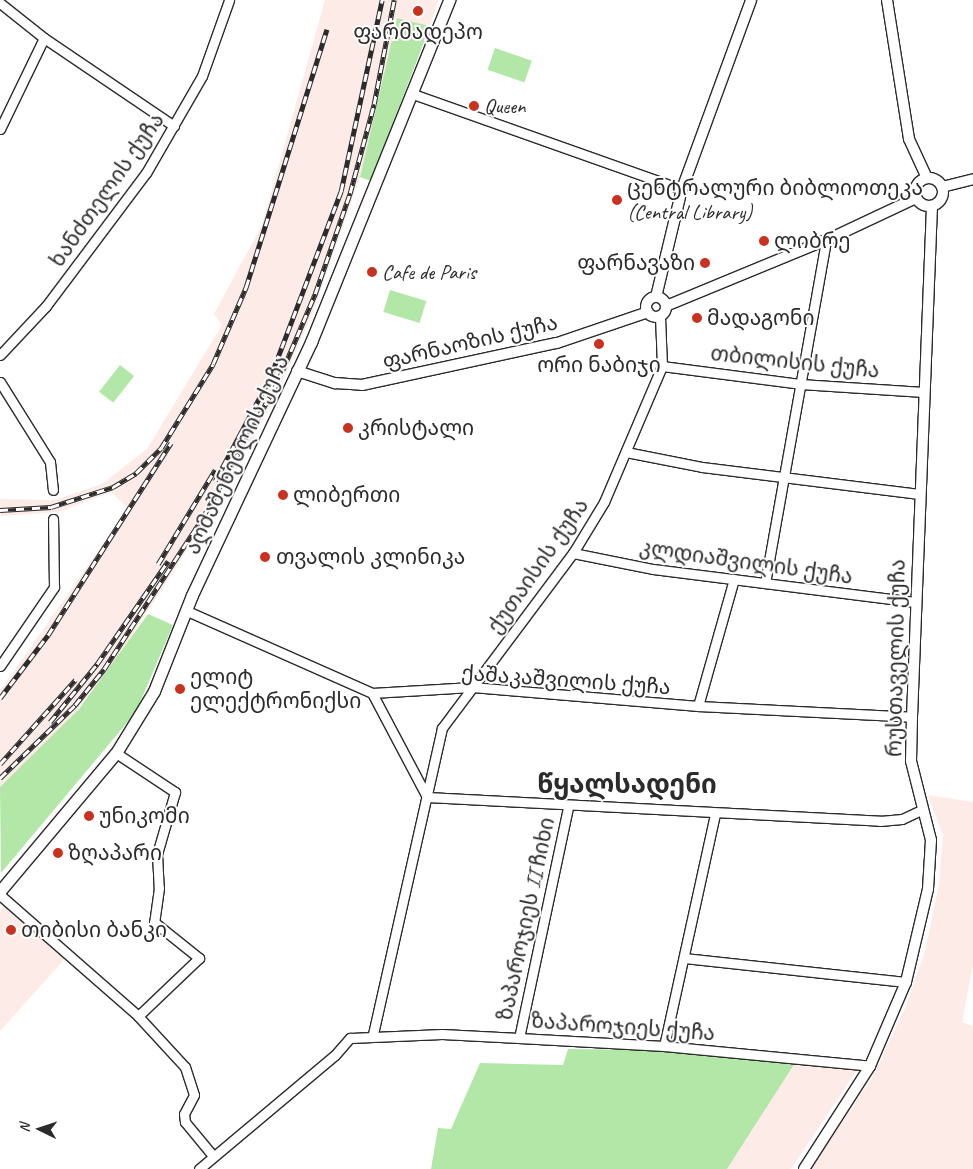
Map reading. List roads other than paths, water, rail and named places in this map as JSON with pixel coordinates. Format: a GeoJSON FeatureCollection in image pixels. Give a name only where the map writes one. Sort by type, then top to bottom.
{"type":"FeatureCollection","features":[{"type":"Feature","properties":{"kind":"main road","name":"აღმაშენებლის ქუჩა"},"geometry":{"type":"LineString","coordinates":[[0,891],[116,753],[154,691],[187,611],[298,371],[413,94],[449,0]]}},
{"type":"Feature","properties":{"kind":"street","name":"ხანძთელის ქუჩა"},"geometry":{"type":"LineString","coordinates":[[0,355],[46,306],[146,172],[202,76],[229,0]]}},
{"type":"Feature","properties":{"kind":"street"},"geometry":{"type":"LineString","coordinates":[[751,0],[682,190],[656,297],[647,302],[648,312],[660,316],[666,306],[826,241],[916,198]]}},
{"type":"Feature","properties":{"kind":"street"},"geometry":{"type":"LineString","coordinates":[[887,0],[909,139],[926,178]]}},
{"type":"Feature","properties":{"kind":"street"},"geometry":{"type":"LineString","coordinates":[[0,3],[44,38],[174,126]]}},
{"type":"Feature","properties":{"kind":"street"},"geometry":{"type":"LineString","coordinates":[[0,129],[44,38]]}},
{"type":"Feature","properties":{"kind":"street"},"geometry":{"type":"LineString","coordinates":[[413,94],[682,190]]}},
{"type":"Feature","properties":{"kind":"street"},"geometry":{"type":"LineString","coordinates":[[926,178],[936,180],[942,187],[940,201],[932,206],[923,205],[916,198],[918,183],[926,178]]}},
{"type":"Feature","properties":{"kind":"street"},"geometry":{"type":"LineString","coordinates":[[942,187],[973,179]]}},
{"type":"Feature","properties":{"kind":"street","name":"რუსთაველის ქუჩა"},"geometry":{"type":"LineString","coordinates":[[804,1169],[870,1066],[906,982],[928,889],[931,840],[911,762],[919,494],[932,206]]}},
{"type":"Feature","properties":{"kind":"street"},"geometry":{"type":"LineString","coordinates":[[765,583],[826,241]]}},
{"type":"Feature","properties":{"kind":"street"},"geometry":{"type":"LineString","coordinates":[[656,297],[666,306]]}},
{"type":"Feature","properties":{"kind":"street","name":"ფარნაოზის ქუჩა"},"geometry":{"type":"LineString","coordinates":[[298,371],[335,383],[362,385],[557,343],[648,312]]}},
{"type":"Feature","properties":{"kind":"street","name":"ქუთაისის ქუჩა"},"geometry":{"type":"LineString","coordinates":[[373,1034],[442,728],[573,553],[604,502],[662,366],[660,316]]}},
{"type":"Feature","properties":{"kind":"street","name":"თბილისის ქუჩა"},"geometry":{"type":"LineString","coordinates":[[662,366],[800,384],[924,392]]}},
{"type":"Feature","properties":{"kind":"street"},"geometry":{"type":"LineString","coordinates":[[0,382],[50,462],[53,490]]}},
{"type":"Feature","properties":{"kind":"street"},"geometry":{"type":"LineString","coordinates":[[626,452],[783,478],[919,494]]}},
{"type":"Feature","properties":{"kind":"street"},"geometry":{"type":"LineString","coordinates":[[0,666],[54,588],[53,519]]}},
{"type":"Feature","properties":{"kind":"street","name":"კლდიაშვილის ქუჩა"},"geometry":{"type":"LineString","coordinates":[[573,553],[734,579],[915,602]]}},
{"type":"Feature","properties":{"kind":"street","name":"ქაშაკაშვილის ქუჩა"},"geometry":{"type":"LineString","coordinates":[[698,706],[734,579]]}},
{"type":"Feature","properties":{"kind":"street"},"geometry":{"type":"LineString","coordinates":[[187,611],[372,693],[427,797],[568,807],[880,822],[902,819],[924,809]]}},
{"type":"Feature","properties":{"kind":"street","name":"ქაშაკაშვილის ქუჩა"},"geometry":{"type":"LineString","coordinates":[[372,693],[472,687],[698,706],[912,717]]}},
{"type":"Feature","properties":{"kind":"street"},"geometry":{"type":"LineString","coordinates":[[116,753],[175,792],[156,854],[159,888],[154,922],[199,958],[138,1016]]}},
{"type":"Feature","properties":{"kind":"street","name":"ზაპაროჯიეს II ჩიხი"},"geometry":{"type":"LineString","coordinates":[[518,1038],[568,807]]}},
{"type":"Feature","properties":{"kind":"street"},"geometry":{"type":"LineString","coordinates":[[664,1046],[715,815]]}},
{"type":"Feature","properties":{"kind":"street"},"geometry":{"type":"LineString","coordinates":[[0,895],[138,1016],[185,1067],[194,1095],[184,1114],[185,1122],[213,1156]]}},
{"type":"Feature","properties":{"kind":"street"},"geometry":{"type":"LineString","coordinates":[[684,958],[906,982]]}},
{"type":"Feature","properties":{"kind":"street","name":"ზაპაროჯიეს ქუჩა"},"geometry":{"type":"LineString","coordinates":[[199,1169],[335,1055],[350,1038],[373,1034],[518,1038],[664,1046],[870,1066]]}},
{"type":"Feature","properties":{"kind":"railway"},"geometry":{"type":"LineString","coordinates":[[215,481],[270,378],[341,191],[382,0]]}},
{"type":"Feature","properties":{"kind":"railway"},"geometry":{"type":"LineString","coordinates":[[0,778],[75,705],[104,669],[203,517],[278,381],[315,294],[350,193],[374,104],[394,0]]}},
{"type":"Feature","properties":{"kind":"railway"},"geometry":{"type":"LineString","coordinates":[[0,510],[51,507],[113,487],[136,473],[161,448],[213,364],[246,287],[327,29]]}},
{"type":"Feature","properties":{"kind":"railway"},"geometry":{"type":"LineString","coordinates":[[0,698],[48,635],[171,443]]}},
{"type":"Feature","properties":{"kind":"railway"},"geometry":{"type":"LineString","coordinates":[[158,564],[215,470]]}},
{"type":"Feature","properties":{"kind":"railway"},"geometry":{"type":"LineString","coordinates":[[50,722],[97,664],[168,561]]}},
{"type":"Feature","properties":{"kind":"railway"},"geometry":{"type":"LineString","coordinates":[[0,764],[75,680]]}},
{"type":"Feature","properties":{"kind":"place","name":"ფარმადეპო"},"geometry":{"type":"Point","coordinates":[418,11]}},
{"type":"Feature","properties":{"kind":"place","name":"Queen"},"geometry":{"type":"Point","coordinates":[474,106]}},
{"type":"Feature","properties":{"kind":"place","name":"ცენტრალური ბიბლიოთეკა (Central Library)"},"geometry":{"type":"Point","coordinates":[617,200]}},
{"type":"Feature","properties":{"kind":"place","name":"ლიბრე"},"geometry":{"type":"Point","coordinates":[764,241]}},
{"type":"Feature","properties":{"kind":"place","name":"ფარნავაზი"},"geometry":{"type":"Point","coordinates":[705,263]}},
{"type":"Feature","properties":{"kind":"place","name":"Cafe de Paris"},"geometry":{"type":"Point","coordinates":[372,272]}},
{"type":"Feature","properties":{"kind":"place","name":"მადაგონი"},"geometry":{"type":"Point","coordinates":[697,318]}},
{"type":"Feature","properties":{"kind":"place","name":"ორი ნაბიჯი"},"geometry":{"type":"Point","coordinates":[599,344]}},
{"type":"Feature","properties":{"kind":"place","name":"კრისტალი"},"geometry":{"type":"Point","coordinates":[348,428]}},
{"type":"Feature","properties":{"kind":"place","name":"ლიბერთი"},"geometry":{"type":"Point","coordinates":[283,495]}},
{"type":"Feature","properties":{"kind":"place","name":"თვალის კლინიკა"},"geometry":{"type":"Point","coordinates":[265,557]}},
{"type":"Feature","properties":{"kind":"place","name":"ელიტ ელექტრონიქსი"},"geometry":{"type":"Point","coordinates":[180,689]}},
{"type":"Feature","properties":{"kind":"place","name":"უნიკომი"},"geometry":{"type":"Point","coordinates":[89,816]}},
{"type":"Feature","properties":{"kind":"place","name":"ზღაპარი"},"geometry":{"type":"Point","coordinates":[58,853]}},
{"type":"Feature","properties":{"kind":"place","name":"თიბისი ბანკი"},"geometry":{"type":"Point","coordinates":[11,930]}},
{"type":"Feature","properties":{"kind":"district","name":"წყალსადენი"},"geometry":{"type":"Point","coordinates":[627,785]}}]}
